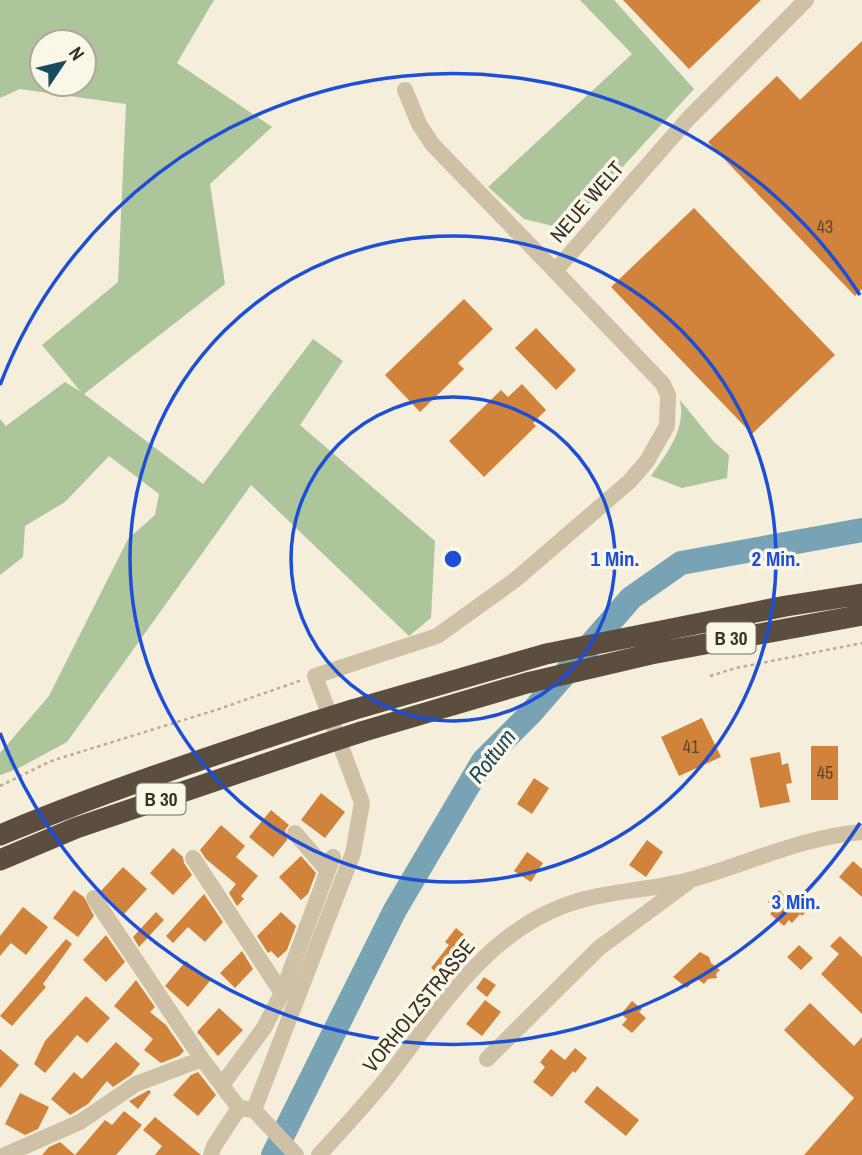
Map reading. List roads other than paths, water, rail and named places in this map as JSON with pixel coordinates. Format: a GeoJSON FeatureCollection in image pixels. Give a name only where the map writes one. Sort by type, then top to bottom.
{"type":"FeatureCollection","features":[{"type":"Feature","properties":{"kind":"highway","name":"B 30"},"geometry":{"type":"LineString","coordinates":[[0,835],[82,802],[208,757],[352,710],[546,654],[786,606],[862,594]]}},
{"type":"Feature","properties":{"kind":"highway","name":"B 30"},"geometry":{"type":"LineString","coordinates":[[0,860],[76,828],[324,744],[527,683],[676,649],[862,615]]}},
{"type":"Feature","properties":{"kind":"street","name":"NEUE WELT"},"geometry":{"type":"LineString","coordinates":[[246,1109],[353,853],[362,803],[315,676],[437,636],[515,580],[630,481],[653,452],[667,426],[668,395],[663,384],[555,271],[688,119],[806,0]]}},
{"type":"Feature","properties":{"kind":"street"},"geometry":{"type":"LineString","coordinates":[[405,90],[419,124],[432,144],[555,271]]}},
{"type":"Feature","properties":{"kind":"street","name":"VORHOLZSTRASSE"},"geometry":{"type":"LineString","coordinates":[[319,1155],[384,1081],[471,969],[501,941],[541,917],[577,901],[691,880],[808,842],[862,832]]}},
{"type":"Feature","properties":{"kind":"street"},"geometry":{"type":"LineString","coordinates":[[222,1085],[264,1028],[282,993],[330,863],[296,833]]}},
{"type":"Feature","properties":{"kind":"street"},"geometry":{"type":"LineString","coordinates":[[193,858],[282,993]]}},
{"type":"Feature","properties":{"kind":"street","name":"VORHOLZSTRASSE"},"geometry":{"type":"LineString","coordinates":[[487,1059],[599,948],[691,880]]}},
{"type":"Feature","properties":{"kind":"street"},"geometry":{"type":"LineString","coordinates":[[94,898],[222,1085],[246,1109],[267,1124],[296,1155]]}},
{"type":"Feature","properties":{"kind":"street"},"geometry":{"type":"LineString","coordinates":[[5,1155],[80,1122],[136,1084],[202,1059]]}},
{"type":"Feature","properties":{"kind":"street"},"geometry":{"type":"LineString","coordinates":[[211,1155],[214,1146],[246,1109]]}},
{"type":"Feature","properties":{"kind":"waterway","name":"Rottum"},"geometry":{"type":"LineString","coordinates":[[273,1155],[395,910],[483,761],[530,714],[631,598],[681,563],[862,530]]}}]}
